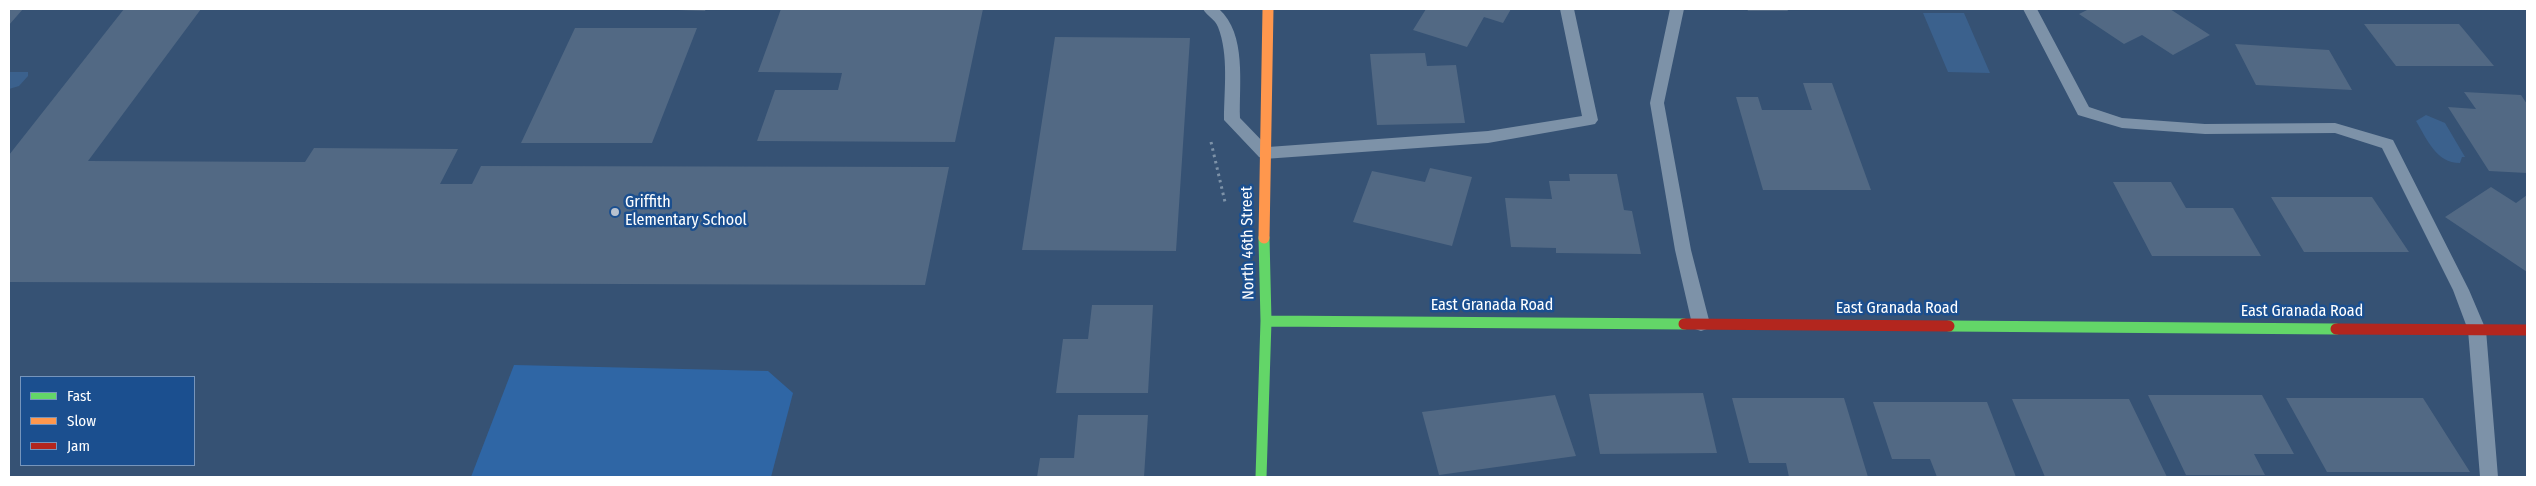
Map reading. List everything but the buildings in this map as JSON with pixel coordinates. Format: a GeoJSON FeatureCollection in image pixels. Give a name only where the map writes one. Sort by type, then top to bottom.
{"type":"FeatureCollection","features":[{"type":"Feature","properties":{"kind":"street","name":"North 46th Street"},"geometry":{"type":"LineString","coordinates":[[1261,477],[1266,321],[1264,153],[1268,9]]}},
{"type":"Feature","properties":{"kind":"street","name":"East Granada Road"},"geometry":{"type":"LineString","coordinates":[[1266,321],[2527,330]]}},
{"type":"Feature","properties":{"kind":"lane"},"geometry":{"type":"LineString","coordinates":[[1210,9],[1220,17],[1225,26],[1230,57],[1232,120],[1264,153],[1488,137],[1590,120],[1567,9]]}},
{"type":"Feature","properties":{"kind":"lane"},"geometry":{"type":"LineString","coordinates":[[1677,9],[1657,103],[1682,250],[1700,324]]}},
{"type":"Feature","properties":{"kind":"lane"},"geometry":{"type":"LineString","coordinates":[[2030,9],[2083,111],[2122,123],[2205,129],[2335,128],[2388,144],[2461,290],[2477,330],[2489,477]]}},
{"type":"Feature","properties":{"kind":"shaded area"},"geometry":{"type":"Polygon","coordinates":[[[1923,13],[1964,13],[1990,73],[1948,72],[1923,13]]]}},
{"type":"Feature","properties":{"kind":"shaded area"},"geometry":{"type":"Polygon","coordinates":[[[9,72],[28,72],[28,76],[19,86],[9,89],[9,72]]]}},
{"type":"Feature","properties":{"kind":"shaded area"},"geometry":{"type":"Polygon","coordinates":[[[2426,115],[2445,123],[2465,157],[2462,157],[2460,163],[2445,159],[2428,142],[2416,121],[2426,115]]]}},
{"type":"Feature","properties":{"kind":"shaded area"},"geometry":{"type":"Polygon","coordinates":[[[514,365],[768,371],[793,393],[771,477],[471,477],[514,365]]]}},
{"type":"Feature","properties":{"kind":"traffic: fast"},"geometry":{"type":"LineString","coordinates":[[1261,477],[1266,321],[1264,238]]}},
{"type":"Feature","properties":{"kind":"traffic: fast"},"geometry":{"type":"LineString","coordinates":[[1266,321],[1684,324]]}},
{"type":"Feature","properties":{"kind":"traffic: fast"},"geometry":{"type":"LineString","coordinates":[[1949,326],[2336,329]]}},
{"type":"Feature","properties":{"kind":"traffic: slow"},"geometry":{"type":"LineString","coordinates":[[1264,238],[1268,9]]}},
{"type":"Feature","properties":{"kind":"traffic: jam"},"geometry":{"type":"LineString","coordinates":[[1684,324],[1949,326]]}},
{"type":"Feature","properties":{"kind":"traffic: jam"},"geometry":{"type":"LineString","coordinates":[[2336,329],[2527,330]]}},
{"type":"Feature","properties":{"kind":"place","name":"Griffith Elementary School"},"geometry":{"type":"Point","coordinates":[615,212]}}]}
